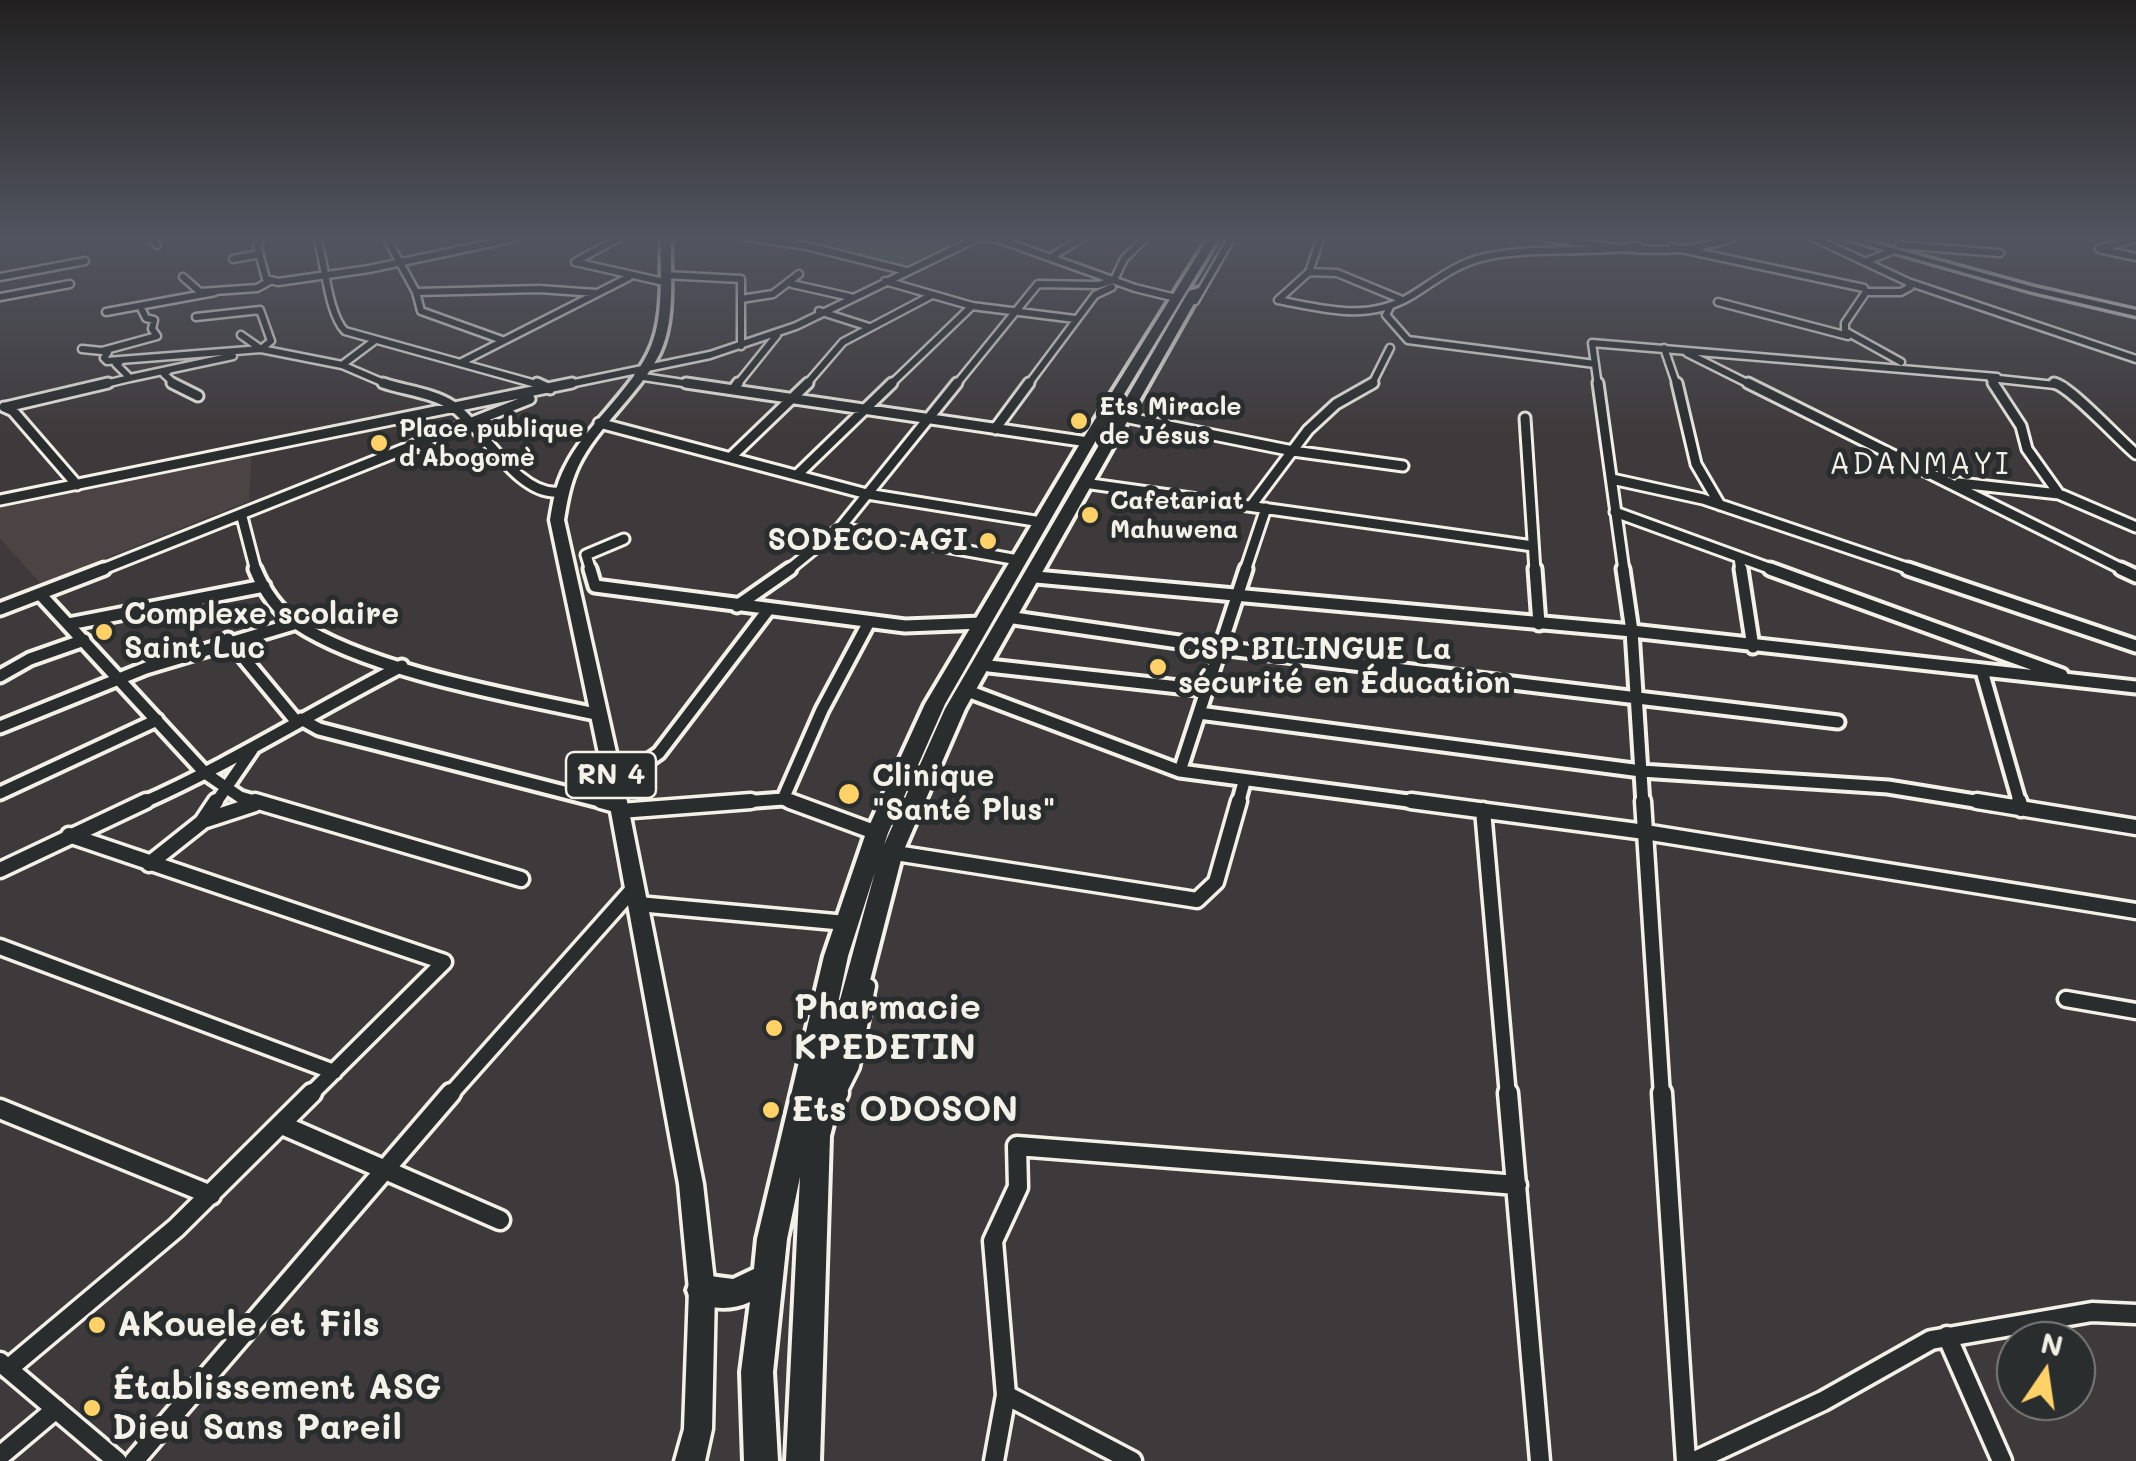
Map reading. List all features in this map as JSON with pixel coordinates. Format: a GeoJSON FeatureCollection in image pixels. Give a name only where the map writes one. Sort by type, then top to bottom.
{"type":"FeatureCollection","features":[{"type":"Feature","properties":{"kind":"highway"},"geometry":{"type":"LineString","coordinates":[[761,1461],[757,1372],[765,1278],[846,923],[876,833],[935,704],[1172,305]]}},
{"type":"Feature","properties":{"kind":"highway"},"geometry":{"type":"LineString","coordinates":[[803,1461],[816,1136],[878,897],[931,757],[1190,305]]}},
{"type":"Feature","properties":{"kind":"highway"},"geometry":{"type":"LineString","coordinates":[[702,1290],[734,1294],[765,1278]]}},
{"type":"Feature","properties":{"kind":"main road"},"geometry":{"type":"LineString","coordinates":[[558,492],[570,464],[639,374],[658,342],[662,305]]}},
{"type":"Feature","properties":{"kind":"main road"},"geometry":{"type":"LineString","coordinates":[[2107,305],[2136,313]]}},
{"type":"Feature","properties":{"kind":"main road","name":"RN 4"},"geometry":{"type":"LineString","coordinates":[[558,492],[558,534],[620,809],[691,1184],[702,1290],[698,1429],[690,1461]]}},
{"type":"Feature","properties":{"kind":"street"},"geometry":{"type":"LineString","coordinates":[[106,312],[143,305]]}},
{"type":"Feature","properties":{"kind":"street"},"geometry":{"type":"LineString","coordinates":[[102,350],[156,336],[152,329],[154,320],[146,318],[144,305]]}},
{"type":"Feature","properties":{"kind":"street"},"geometry":{"type":"LineString","coordinates":[[333,305],[335,321],[345,331],[550,389]]}},
{"type":"Feature","properties":{"kind":"street"},"geometry":{"type":"LineString","coordinates":[[419,305],[426,315],[502,340]]}},
{"type":"Feature","properties":{"kind":"street"},"geometry":{"type":"LineString","coordinates":[[462,362],[572,305]]}},
{"type":"Feature","properties":{"kind":"street"},"geometry":{"type":"LineString","coordinates":[[740,305],[740,346]]}},
{"type":"Feature","properties":{"kind":"street"},"geometry":{"type":"LineString","coordinates":[[0,500],[639,374],[740,346],[834,305]]}},
{"type":"Feature","properties":{"kind":"street"},"geometry":{"type":"LineString","coordinates":[[731,458],[794,399],[843,342],[912,305]]}},
{"type":"Feature","properties":{"kind":"street"},"geometry":{"type":"LineString","coordinates":[[969,305],[1075,320]]}},
{"type":"Feature","properties":{"kind":"street"},"geometry":{"type":"LineString","coordinates":[[737,606],[817,550],[840,528],[1023,305]]}},
{"type":"Feature","properties":{"kind":"street"},"geometry":{"type":"LineString","coordinates":[[996,429],[1087,305]]}},
{"type":"Feature","properties":{"kind":"street"},"geometry":{"type":"LineString","coordinates":[[816,1136],[852,1066],[876,940],[902,854],[933,772],[1036,576],[1191,305]]}},
{"type":"Feature","properties":{"kind":"street"},"geometry":{"type":"LineString","coordinates":[[1317,305],[1362,312],[1390,308]]}},
{"type":"Feature","properties":{"kind":"street"},"geometry":{"type":"LineString","coordinates":[[1393,305],[1386,314],[1408,340],[1595,364]]}},
{"type":"Feature","properties":{"kind":"street"},"geometry":{"type":"LineString","coordinates":[[1730,305],[1850,336],[1910,366]]}},
{"type":"Feature","properties":{"kind":"street"},"geometry":{"type":"LineString","coordinates":[[1850,336],[1845,323],[1857,305]]}},
{"type":"Feature","properties":{"kind":"street"},"geometry":{"type":"LineString","coordinates":[[1977,305],[2136,359]]}},
{"type":"Feature","properties":{"kind":"street"},"geometry":{"type":"LineString","coordinates":[[3,407],[259,348],[271,341],[261,306],[196,318]]}},
{"type":"Feature","properties":{"kind":"street"},"geometry":{"type":"LineString","coordinates":[[797,475],[972,306]]}},
{"type":"Feature","properties":{"kind":"street"},"geometry":{"type":"LineString","coordinates":[[819,312],[870,327]]}},
{"type":"Feature","properties":{"kind":"street"},"geometry":{"type":"LineString","coordinates":[[733,390],[779,332]]}},
{"type":"Feature","properties":{"kind":"street"},"geometry":{"type":"LineString","coordinates":[[241,335],[259,348]]}},
{"type":"Feature","properties":{"kind":"street"},"geometry":{"type":"LineString","coordinates":[[342,365],[374,341]]}},
{"type":"Feature","properties":{"kind":"street"},"geometry":{"type":"LineString","coordinates":[[1686,1461],[1632,632],[1592,343],[1910,366],[2065,386],[2096,420],[2136,454]]}},
{"type":"Feature","properties":{"kind":"street"},"geometry":{"type":"LineString","coordinates":[[194,345],[201,349],[259,348],[342,365],[376,381],[443,400],[528,484],[546,493],[558,492]]}},
{"type":"Feature","properties":{"kind":"street"},"geometry":{"type":"LineString","coordinates":[[82,349],[108,352],[104,358],[120,362],[160,354],[259,348]]}},
{"type":"Feature","properties":{"kind":"street"},"geometry":{"type":"LineString","coordinates":[[1251,506],[1292,451],[1336,404],[1372,385],[1390,348]]}},
{"type":"Feature","properties":{"kind":"street"},"geometry":{"type":"LineString","coordinates":[[1664,348],[1672,364],[1696,464],[1720,505]]}},
{"type":"Feature","properties":{"kind":"street"},"geometry":{"type":"LineString","coordinates":[[1679,349],[2136,576]]}},
{"type":"Feature","properties":{"kind":"street"},"geometry":{"type":"LineString","coordinates":[[120,362],[116,364],[119,370],[130,378]]}},
{"type":"Feature","properties":{"kind":"street"},"geometry":{"type":"LineString","coordinates":[[168,370],[164,374],[169,382],[198,396]]}},
{"type":"Feature","properties":{"kind":"street"},"geometry":{"type":"LineString","coordinates":[[639,374],[928,421],[1088,442]]}},
{"type":"Feature","properties":{"kind":"street"},"geometry":{"type":"LineString","coordinates":[[1997,376],[1990,378],[1991,383],[2021,426],[2027,449],[2059,494]]}},
{"type":"Feature","properties":{"kind":"street"},"geometry":{"type":"LineString","coordinates":[[0,610],[242,517],[550,389]]}},
{"type":"Feature","properties":{"kind":"street"},"geometry":{"type":"LineString","coordinates":[[3,407],[77,485]]}},
{"type":"Feature","properties":{"kind":"street"},"geometry":{"type":"LineString","coordinates":[[1128,418],[1292,451],[1403,466]]}},
{"type":"Feature","properties":{"kind":"street"},"geometry":{"type":"LineString","coordinates":[[1524,418],[1538,624]]}},
{"type":"Feature","properties":{"kind":"street"},"geometry":{"type":"LineString","coordinates":[[600,423],[867,494],[1041,522]]}},
{"type":"Feature","properties":{"kind":"street"},"geometry":{"type":"LineString","coordinates":[[1612,479],[1720,505],[2136,646]]}},
{"type":"Feature","properties":{"kind":"street"},"geometry":{"type":"LineString","coordinates":[[1955,483],[2059,494],[2136,527]]}},
{"type":"Feature","properties":{"kind":"street"},"geometry":{"type":"LineString","coordinates":[[1091,484],[1534,546]]}},
{"type":"Feature","properties":{"kind":"street"},"geometry":{"type":"LineString","coordinates":[[1180,771],[1266,508]]}},
{"type":"Feature","properties":{"kind":"street"},"geometry":{"type":"LineString","coordinates":[[1615,512],[2080,681]]}},
{"type":"Feature","properties":{"kind":"street"},"geometry":{"type":"LineString","coordinates":[[242,517],[250,554],[264,586],[274,604],[296,623],[365,655],[494,692],[596,714]]}},
{"type":"Feature","properties":{"kind":"street"},"geometry":{"type":"LineString","coordinates":[[840,528],[1018,560]]}},
{"type":"Feature","properties":{"kind":"street"},"geometry":{"type":"LineString","coordinates":[[624,539],[586,555],[595,586],[906,626],[982,623]]}},
{"type":"Feature","properties":{"kind":"street"},"geometry":{"type":"LineString","coordinates":[[1739,557],[1753,647]]}},
{"type":"Feature","properties":{"kind":"street"},"geometry":{"type":"LineString","coordinates":[[1036,576],[1632,632],[2136,688]]}},
{"type":"Feature","properties":{"kind":"street"},"geometry":{"type":"LineString","coordinates":[[69,624],[264,586]]}},
{"type":"Feature","properties":{"kind":"street"},"geometry":{"type":"LineString","coordinates":[[40,594],[119,676],[204,776],[224,789],[522,879]]}},
{"type":"Feature","properties":{"kind":"street"},"geometry":{"type":"LineString","coordinates":[[610,771],[642,765],[659,753],[768,610]]}},
{"type":"Feature","properties":{"kind":"street"},"geometry":{"type":"LineString","coordinates":[[1014,618],[1220,648],[1838,722]]}},
{"type":"Feature","properties":{"kind":"street"},"geometry":{"type":"LineString","coordinates":[[783,799],[822,710],[869,622]]}},
{"type":"Feature","properties":{"kind":"street"},"geometry":{"type":"LineString","coordinates":[[0,727],[119,676],[228,639],[296,623]]}},
{"type":"Feature","properties":{"kind":"street"},"geometry":{"type":"LineString","coordinates":[[228,639],[299,720],[319,729],[620,809],[783,799],[876,833]]}},
{"type":"Feature","properties":{"kind":"street"},"geometry":{"type":"LineString","coordinates":[[0,676],[30,659],[84,640]]}},
{"type":"Feature","properties":{"kind":"street"},"geometry":{"type":"LineString","coordinates":[[0,870],[68,835],[204,776],[402,666]]}},
{"type":"Feature","properties":{"kind":"street"},"geometry":{"type":"LineString","coordinates":[[989,666],[1206,690]]}},
{"type":"Feature","properties":{"kind":"street"},"geometry":{"type":"LineString","coordinates":[[1982,672],[2020,809]]}},
{"type":"Feature","properties":{"kind":"street"},"geometry":{"type":"LineString","coordinates":[[973,693],[1180,771],[1645,832],[2136,911]]}},
{"type":"Feature","properties":{"kind":"street"},"geometry":{"type":"LineString","coordinates":[[1199,713],[1641,770],[1888,787],[2136,827]]}},
{"type":"Feature","properties":{"kind":"street"},"geometry":{"type":"LineString","coordinates":[[0,792],[157,720]]}},
{"type":"Feature","properties":{"kind":"street"},"geometry":{"type":"LineString","coordinates":[[150,864],[202,822],[256,745]]}},
{"type":"Feature","properties":{"kind":"street"},"geometry":{"type":"LineString","coordinates":[[902,854],[1197,900],[1216,882],[1244,782]]}},
{"type":"Feature","properties":{"kind":"street"},"geometry":{"type":"LineString","coordinates":[[202,822],[260,803]]}},
{"type":"Feature","properties":{"kind":"street"},"geometry":{"type":"LineString","coordinates":[[1484,810],[1540,1461]]}},
{"type":"Feature","properties":{"kind":"street"},"geometry":{"type":"LineString","coordinates":[[68,835],[444,962],[212,1195],[116,1282],[4,1366],[117,1461]]}},
{"type":"Feature","properties":{"kind":"street"},"geometry":{"type":"LineString","coordinates":[[134,1461],[383,1170],[636,896],[846,923]]}},
{"type":"Feature","properties":{"kind":"street"},"geometry":{"type":"LineString","coordinates":[[3,951],[334,1072]]}},
{"type":"Feature","properties":{"kind":"street"},"geometry":{"type":"LineString","coordinates":[[2066,999],[2136,1011]]}},
{"type":"Feature","properties":{"kind":"street"},"geometry":{"type":"LineString","coordinates":[[0,1109],[212,1195]]}},
{"type":"Feature","properties":{"kind":"street"},"geometry":{"type":"LineString","coordinates":[[282,1125],[500,1220]]}},
{"type":"Feature","properties":{"kind":"street"},"geometry":{"type":"LineString","coordinates":[[994,1461],[1006,1396],[992,1241],[1018,1187],[1017,1146],[1518,1185]]}},
{"type":"Feature","properties":{"kind":"street"},"geometry":{"type":"LineString","coordinates":[[1695,1461],[1823,1401],[1931,1340],[2092,1312],[2136,1314]]}},
{"type":"Feature","properties":{"kind":"street"},"geometry":{"type":"LineString","coordinates":[[1948,1336],[2002,1461]]}},
{"type":"Feature","properties":{"kind":"street"},"geometry":{"type":"LineString","coordinates":[[1006,1396],[1132,1461]]}},
{"type":"Feature","properties":{"kind":"street"},"geometry":{"type":"LineString","coordinates":[[0,1456],[56,1409]]}},
{"type":"Feature","properties":{"kind":"shaded area"},"geometry":{"type":"Polygon","coordinates":[[[252,453],[249,501],[41,584],[0,538],[0,507],[252,453]]]}},
{"type":"Feature","properties":{"kind":"place","name":"Ets Miracle de Jésus"},"geometry":{"type":"Point","coordinates":[1079,421]}},
{"type":"Feature","properties":{"kind":"place","name":"Place publique d'Abogomè"},"geometry":{"type":"Point","coordinates":[379,443]}},
{"type":"Feature","properties":{"kind":"place","name":"Cafetariat Mahuwena"},"geometry":{"type":"Point","coordinates":[1090,515]}},
{"type":"Feature","properties":{"kind":"place","name":"SODECO AGI"},"geometry":{"type":"Point","coordinates":[988,541]}},
{"type":"Feature","properties":{"kind":"place","name":"Complexe scolaire Saint Luc"},"geometry":{"type":"Point","coordinates":[104,632]}},
{"type":"Feature","properties":{"kind":"place","name":"CSP BILINGUE La sécurité en Éducation"},"geometry":{"type":"Point","coordinates":[1158,667]}},
{"type":"Feature","properties":{"kind":"place","name":"Clinique \"Santé Plus\""},"geometry":{"type":"Point","coordinates":[849,794]}},
{"type":"Feature","properties":{"kind":"place","name":"Pharmacie KPEDETIN"},"geometry":{"type":"Point","coordinates":[774,1028]}},
{"type":"Feature","properties":{"kind":"place","name":"Ets ODOSON"},"geometry":{"type":"Point","coordinates":[771,1110]}},
{"type":"Feature","properties":{"kind":"place","name":"AKouele et Fils"},"geometry":{"type":"Point","coordinates":[97,1325]}},
{"type":"Feature","properties":{"kind":"place","name":"Établissement ASG Dieu Sans Pareil"},"geometry":{"type":"Point","coordinates":[92,1408]}},
{"type":"Feature","properties":{"kind":"district","name":"ADANMAYI"},"geometry":{"type":"Point","coordinates":[1920,465]}}]}
